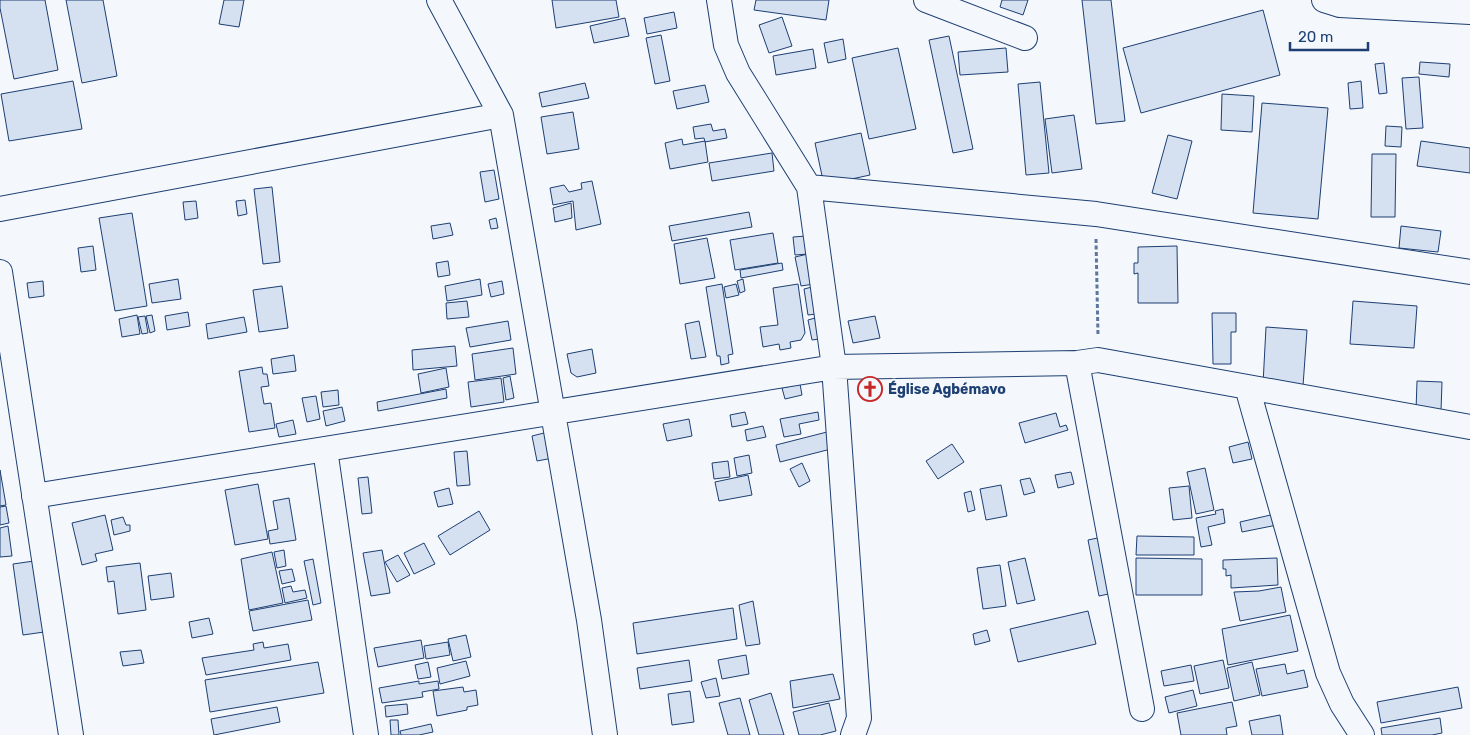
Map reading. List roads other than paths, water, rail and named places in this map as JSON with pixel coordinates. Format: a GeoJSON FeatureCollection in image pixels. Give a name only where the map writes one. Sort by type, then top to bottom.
{"type":"FeatureCollection","features":[{"type":"Feature","properties":{"kind":"street"},"geometry":{"type":"LineString","coordinates":[[439,0],[501,115],[554,411],[596,662],[605,735]]}},
{"type":"Feature","properties":{"kind":"street"},"geometry":{"type":"LineString","coordinates":[[719,0],[726,45],[738,73],[809,187],[834,367],[859,718],[853,735]]}},
{"type":"Feature","properties":{"kind":"street"},"geometry":{"type":"LineString","coordinates":[[926,0],[1025,38]]}},
{"type":"Feature","properties":{"kind":"street"},"geometry":{"type":"LineString","coordinates":[[1324,0],[1340,5],[1470,12]]}},
{"type":"Feature","properties":{"kind":"street"},"geometry":{"type":"LineString","coordinates":[[0,209],[501,115]]}},
{"type":"Feature","properties":{"kind":"street"},"geometry":{"type":"LineString","coordinates":[[809,187],[1096,214],[1470,272]]}},
{"type":"Feature","properties":{"kind":"street"},"geometry":{"type":"LineString","coordinates":[[0,272],[71,735]]}},
{"type":"Feature","properties":{"kind":"street"},"geometry":{"type":"LineString","coordinates":[[1088,361],[1142,709]]}},
{"type":"Feature","properties":{"kind":"street"},"geometry":{"type":"LineString","coordinates":[[34,496],[834,367],[1088,361],[1247,386],[1470,427]]}},
{"type":"Feature","properties":{"kind":"street"},"geometry":{"type":"LineString","coordinates":[[1247,386],[1328,673],[1342,704],[1362,735]]}},
{"type":"Feature","properties":{"kind":"street"},"geometry":{"type":"LineString","coordinates":[[325,449],[366,735]]}},
{"type":"Feature","properties":{"kind":"place","name":"Église Agbémavo"},"geometry":{"type":"Point","coordinates":[870,389]}}]}
